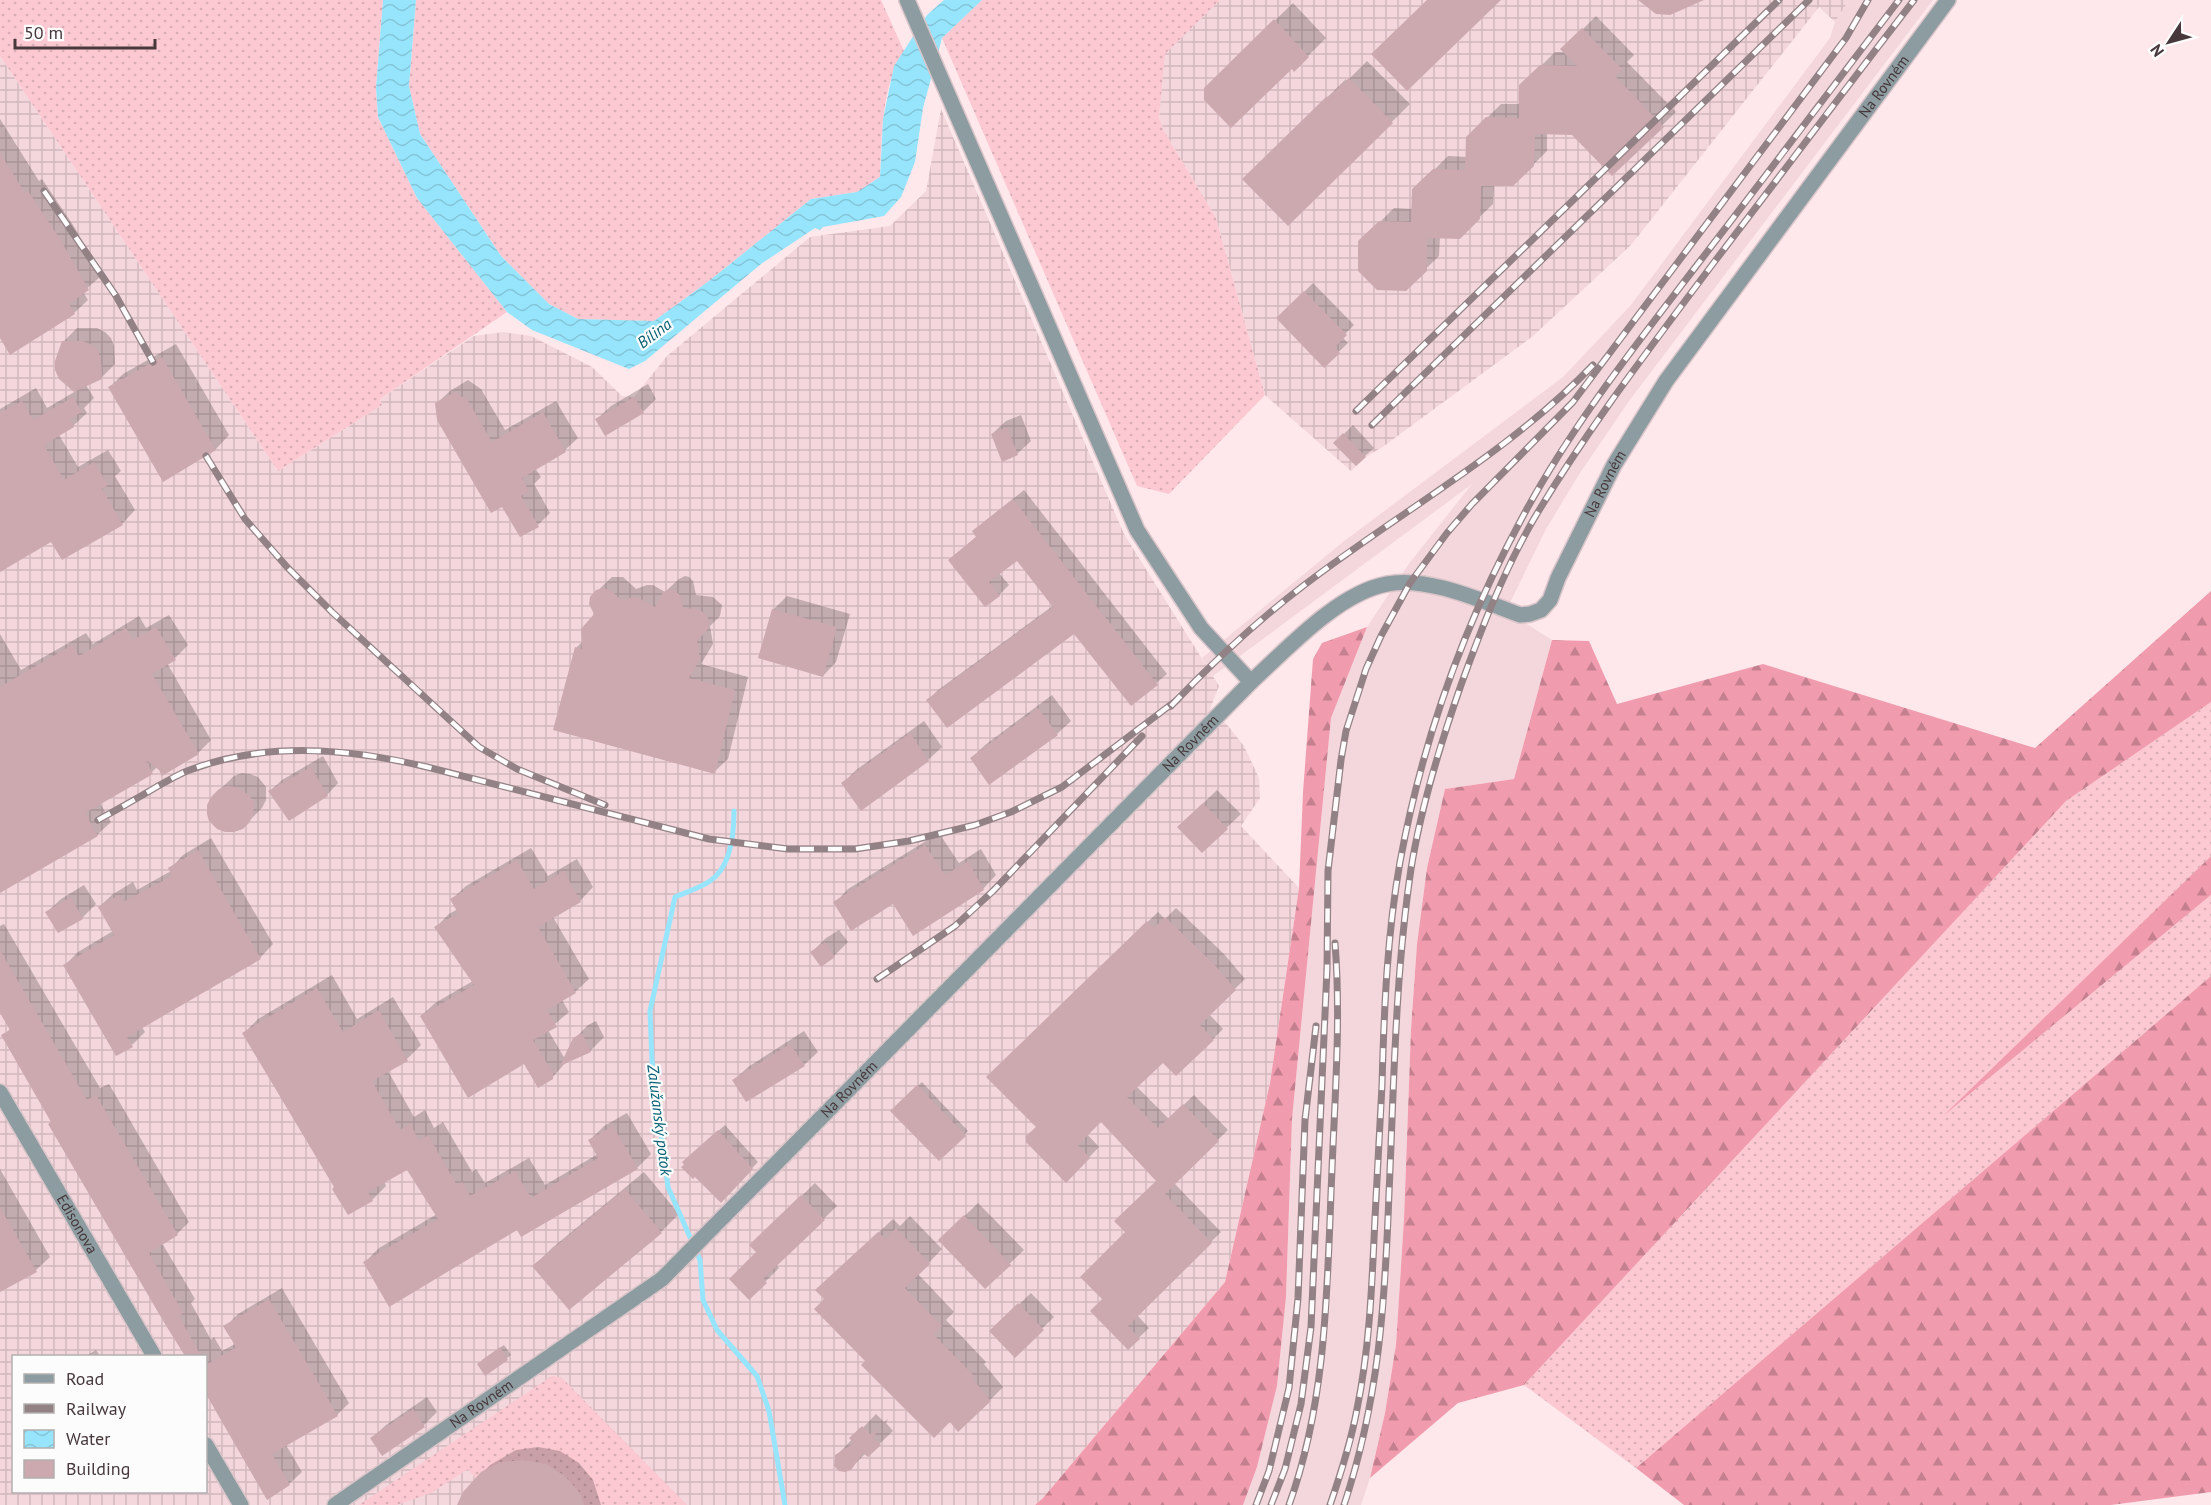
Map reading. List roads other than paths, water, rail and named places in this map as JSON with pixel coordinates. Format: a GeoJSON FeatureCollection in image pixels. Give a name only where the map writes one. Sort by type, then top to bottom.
{"type":"FeatureCollection","features":[{"type":"Feature","properties":{"kind":"street","name":"Na Rovném"},"geometry":{"type":"LineString","coordinates":[[335,1505],[662,1279],[1251,682],[1313,625],[1364,592],[1388,584],[1410,583],[1436,587],[1481,600],[1520,615],[1541,610],[1550,600],[1558,578],[1614,465],[1666,381],[1915,48],[1948,0]]}},
{"type":"Feature","properties":{"kind":"street"},"geometry":{"type":"LineString","coordinates":[[908,3],[1137,530],[1201,628],[1251,682]]}},
{"type":"Feature","properties":{"kind":"street","name":"Edisonova"},"geometry":{"type":"LineString","coordinates":[[0,1092],[153,1355]]}},
{"type":"Feature","properties":{"kind":"street"},"geometry":{"type":"LineString","coordinates":[[207,1447],[241,1505]]}},
{"type":"Feature","properties":{"kind":"water","name":"Bílina"},"geometry":{"type":"Polygon","coordinates":[[[383,0],[416,0],[409,86],[420,134],[501,256],[549,304],[578,319],[654,321],[709,281],[811,199],[857,192],[880,177],[883,119],[894,66],[927,15],[944,0],[982,0],[942,38],[923,108],[915,162],[901,197],[884,216],[823,227],[820,230],[815,228],[761,264],[645,361],[629,369],[532,330],[507,312],[417,198],[378,117],[376,88],[383,0]]]}},
{"type":"Feature","properties":{"kind":"waterway","name":"Zalužanský potok"},"geometry":{"type":"LineString","coordinates":[[734,811],[732,840],[723,868],[706,883],[675,897],[650,1011],[652,1061],[668,1187],[700,1260],[703,1300],[717,1330],[757,1376],[769,1411],[785,1505]]}},
{"type":"Feature","properties":{"kind":"railway"},"geometry":{"type":"LineString","coordinates":[[1356,411],[1779,0]]}},
{"type":"Feature","properties":{"kind":"railway"},"geometry":{"type":"LineString","coordinates":[[1372,425],[1809,0]]}},
{"type":"Feature","properties":{"kind":"railway"},"geometry":{"type":"LineString","coordinates":[[1271,1505],[1285,1469],[1301,1404],[1311,1327],[1327,969],[1328,871],[1346,731],[1366,669],[1410,583],[1447,533],[1472,504],[1573,402],[1846,38],[1868,0]]}},
{"type":"Feature","properties":{"kind":"railway"},"geometry":{"type":"LineString","coordinates":[[1330,1505],[1355,1421],[1368,1338],[1387,973],[1400,862],[1420,773],[1464,642],[1522,518],[1582,420],[1650,326],[1899,0]]}},
{"type":"Feature","properties":{"kind":"railway"},"geometry":{"type":"LineString","coordinates":[[1344,1505],[1365,1427],[1378,1351],[1387,1234],[1398,990],[1411,869],[1432,776],[1477,642],[1494,599],[1524,537],[1576,452],[1666,327],[1914,0]]}},
{"type":"Feature","properties":{"kind":"railway"},"geometry":{"type":"LineString","coordinates":[[44,191],[116,296],[153,362]]}},
{"type":"Feature","properties":{"kind":"railway"},"geometry":{"type":"LineString","coordinates":[[1171,706],[1202,674],[1268,614],[1340,559],[1490,454],[1560,397],[1593,365]]}},
{"type":"Feature","properties":{"kind":"railway"},"geometry":{"type":"LineString","coordinates":[[206,456],[245,519],[287,567],[332,612],[479,747],[517,769],[605,805]]}},
{"type":"Feature","properties":{"kind":"railway"},"geometry":{"type":"LineString","coordinates":[[98,820],[187,771],[216,761],[276,752],[336,752],[397,760],[709,839],[788,849],[855,849],[909,841],[975,825],[1011,812],[1062,787],[1177,700]]}},
{"type":"Feature","properties":{"kind":"railway"},"geometry":{"type":"LineString","coordinates":[[877,979],[955,926],[993,891],[1142,736]]}},
{"type":"Feature","properties":{"kind":"railway"},"geometry":{"type":"LineString","coordinates":[[1289,1505],[1302,1464],[1311,1423],[1323,1339],[1337,1056],[1335,943]]}},
{"type":"Feature","properties":{"kind":"railway"},"geometry":{"type":"LineString","coordinates":[[1256,1505],[1269,1471],[1289,1388],[1298,1298],[1305,1120],[1316,1026]]}}]}
